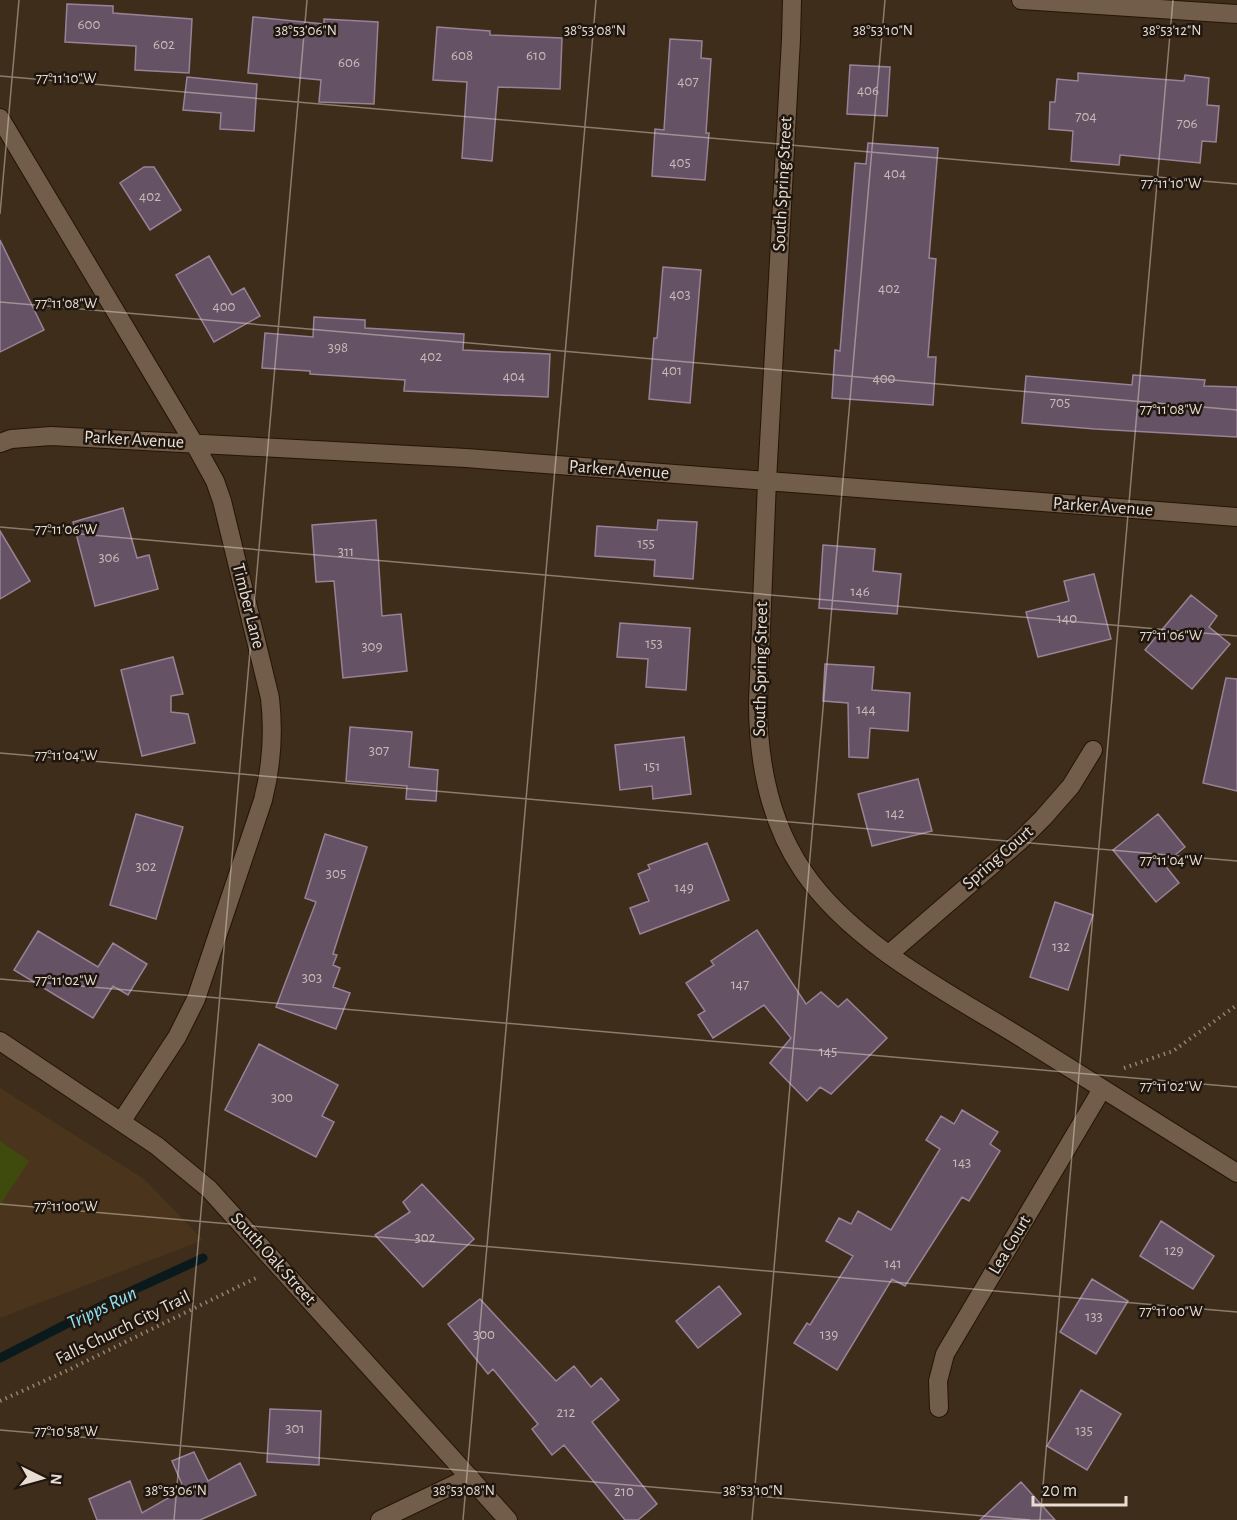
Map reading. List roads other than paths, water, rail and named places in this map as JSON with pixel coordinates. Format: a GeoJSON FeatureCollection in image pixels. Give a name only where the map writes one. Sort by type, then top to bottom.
{"type":"FeatureCollection","features":[{"type":"Feature","properties":{"kind":"street","name":"South Spring Street"},"geometry":{"type":"LineString","coordinates":[[792,0],[758,702],[758,729],[765,783],[781,830],[803,871],[835,909],[889,954],[1237,1173]]}},
{"type":"Feature","properties":{"kind":"street"},"geometry":{"type":"LineString","coordinates":[[1021,0],[1237,14]]}},
{"type":"Feature","properties":{"kind":"street","name":"Timber Lane"},"geometry":{"type":"LineString","coordinates":[[0,118],[215,481],[222,501],[270,698],[274,730],[271,770],[263,800],[196,999],[177,1037],[121,1122]]}},
{"type":"Feature","properties":{"kind":"street","name":"Parker Avenue"},"geometry":{"type":"LineString","coordinates":[[0,442],[51,436],[466,458],[1237,517]]}},
{"type":"Feature","properties":{"kind":"street","name":"Spring Court"},"geometry":{"type":"LineString","coordinates":[[889,954],[1021,840],[1071,786],[1094,750]]}},
{"type":"Feature","properties":{"kind":"street","name":"South Oak Street"},"geometry":{"type":"LineString","coordinates":[[0,1041],[168,1154],[193,1174],[239,1220],[508,1520]]}},
{"type":"Feature","properties":{"kind":"street","name":"Lea Court"},"geometry":{"type":"LineString","coordinates":[[939,1408],[938,1381],[945,1354],[1102,1089]]}},
{"type":"Feature","properties":{"kind":"street"},"geometry":{"type":"LineString","coordinates":[[380,1520],[470,1478]]}},
{"type":"Feature","properties":{"kind":"waterway","name":"Tripps Run"},"geometry":{"type":"LineString","coordinates":[[0,1358],[127,1293],[203,1258]]}}]}
